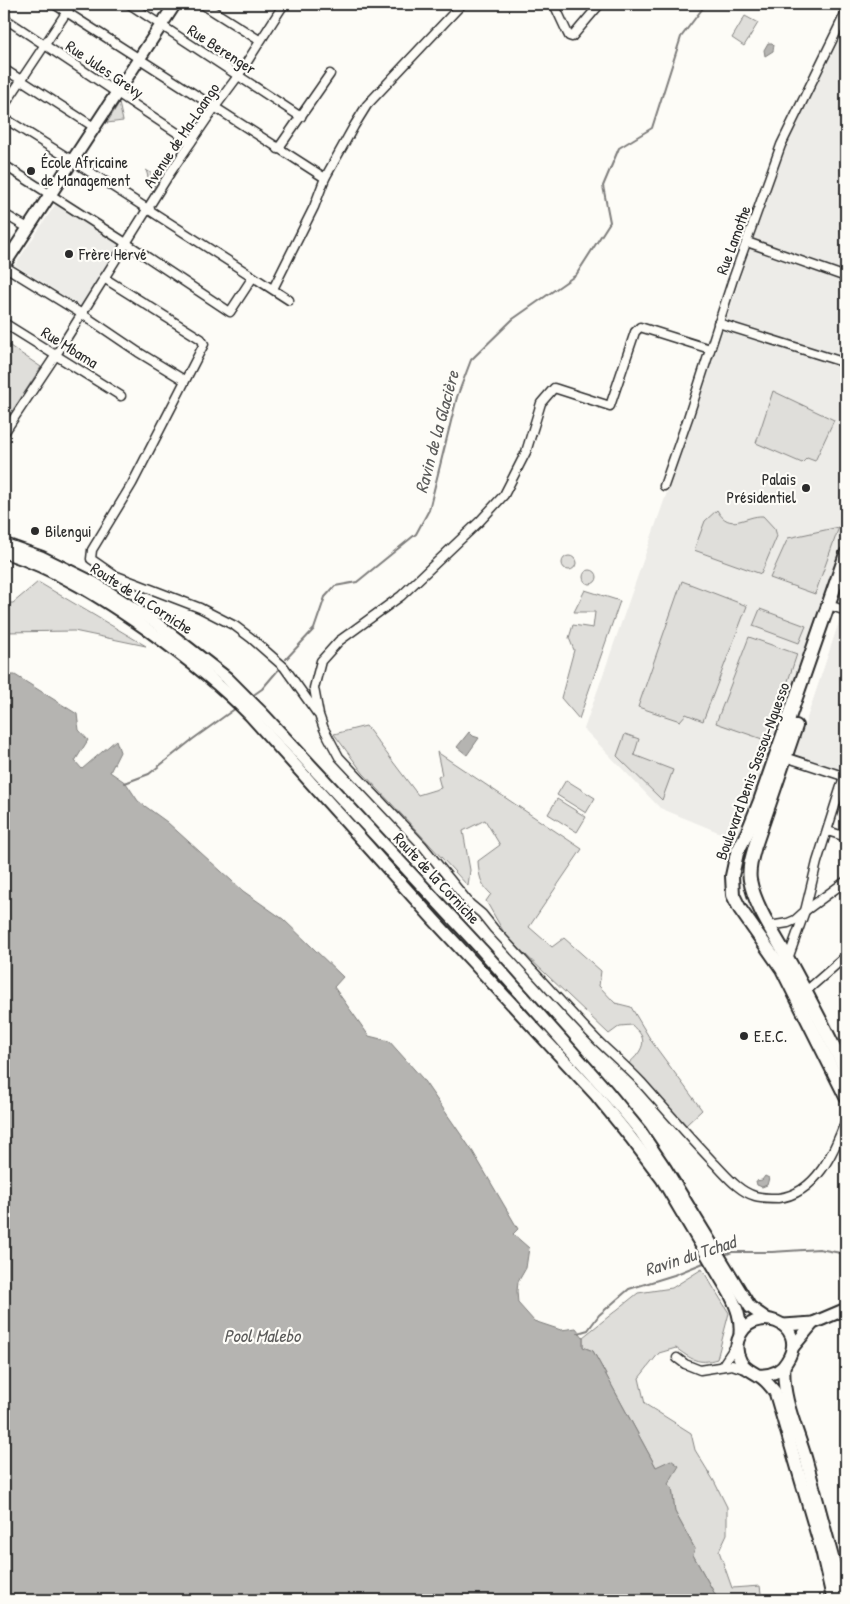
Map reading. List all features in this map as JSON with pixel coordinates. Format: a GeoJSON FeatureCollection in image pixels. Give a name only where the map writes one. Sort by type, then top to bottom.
{"type":"FeatureCollection","features":[{"type":"Feature","properties":{"kind":"main road"},"geometry":{"type":"LineString","coordinates":[[4,266],[175,4]]}},
{"type":"Feature","properties":{"kind":"main road","name":"Route de la Corniche"},"geometry":{"type":"LineString","coordinates":[[4,544],[41,557],[155,622],[227,678],[262,713],[482,950],[640,1131],[665,1168],[734,1290],[750,1308],[767,1319]]}},
{"type":"Feature","properties":{"kind":"main road","name":"Route de la Corniche"},"geometry":{"type":"LineString","coordinates":[[4,552],[93,588]]}},
{"type":"Feature","properties":{"kind":"main road","name":"Boulevard Denis Sassou-Nguesso"},"geometry":{"type":"LineString","coordinates":[[846,554],[837,608],[748,831],[737,853],[732,870],[731,884],[733,895],[740,909],[782,969],[846,1097]]}},
{"type":"Feature","properties":{"kind":"main road","name":"Boulevard Denis Sassou-Nguesso"},"geometry":{"type":"LineString","coordinates":[[846,579],[758,834],[750,865],[750,881],[756,897],[846,1071]]}},
{"type":"Feature","properties":{"kind":"main road","name":"Route de la Corniche"},"geometry":{"type":"LineString","coordinates":[[734,1290],[741,1322],[739,1339]]}},
{"type":"Feature","properties":{"kind":"main road"},"geometry":{"type":"LineString","coordinates":[[784,1325],[813,1323],[846,1309]]}},
{"type":"Feature","properties":{"kind":"main road"},"geometry":{"type":"LineString","coordinates":[[794,1347],[790,1334],[784,1325],[767,1319],[758,1320],[748,1326],[739,1339],[737,1353],[747,1370],[758,1375],[775,1392],[822,1552],[833,1600]]}},
{"type":"Feature","properties":{"kind":"main road"},"geometry":{"type":"LineString","coordinates":[[758,1375],[767,1376],[776,1373],[784,1366],[794,1347],[813,1323]]}},
{"type":"Feature","properties":{"kind":"main road"},"geometry":{"type":"LineString","coordinates":[[784,1366],[785,1394],[805,1458],[844,1600]]}},
{"type":"Feature","properties":{"kind":"street"},"geometry":{"type":"LineString","coordinates":[[54,4],[325,178]]}},
{"type":"Feature","properties":{"kind":"street"},"geometry":{"type":"LineString","coordinates":[[4,106],[72,4]]}},
{"type":"Feature","properties":{"kind":"street","name":"Rue Berenger"},"geometry":{"type":"LineString","coordinates":[[129,4],[301,117]]}},
{"type":"Feature","properties":{"kind":"street"},"geometry":{"type":"LineString","coordinates":[[202,4],[259,40]]}},
{"type":"Feature","properties":{"kind":"street","name":"Avenue de Ma-Loango"},"geometry":{"type":"LineString","coordinates":[[4,433],[191,142],[238,76],[259,40],[284,4]]}},
{"type":"Feature","properties":{"kind":"street"},"geometry":{"type":"LineString","coordinates":[[273,289],[314,207],[325,178],[367,105],[462,4]]}},
{"type":"Feature","properties":{"kind":"street"},"geometry":{"type":"LineString","coordinates":[[554,4],[569,36],[572,37],[600,4]]}},
{"type":"Feature","properties":{"kind":"street","name":"Rue Lamothe"},"geometry":{"type":"LineString","coordinates":[[664,486],[718,323],[781,145],[846,12]]}},
{"type":"Feature","properties":{"kind":"street","name":"Rue Jules Grevy"},"geometry":{"type":"LineString","coordinates":[[4,18],[191,142]]}},
{"type":"Feature","properties":{"kind":"street"},"geometry":{"type":"LineString","coordinates":[[4,69],[94,127]]}},
{"type":"Feature","properties":{"kind":"street"},"geometry":{"type":"LineString","coordinates":[[278,149],[330,74]]}},
{"type":"Feature","properties":{"kind":"street"},"geometry":{"type":"LineString","coordinates":[[4,118],[288,300]]}},
{"type":"Feature","properties":{"kind":"street"},"geometry":{"type":"LineString","coordinates":[[4,165],[230,312],[254,277]]}},
{"type":"Feature","properties":{"kind":"street"},"geometry":{"type":"LineString","coordinates":[[4,214],[28,228]]}},
{"type":"Feature","properties":{"kind":"street"},"geometry":{"type":"LineString","coordinates":[[747,242],[846,277]]}},
{"type":"Feature","properties":{"kind":"street"},"geometry":{"type":"LineString","coordinates":[[4,266],[184,380]]}},
{"type":"Feature","properties":{"kind":"street"},"geometry":{"type":"LineString","coordinates":[[104,278],[203,341],[203,348],[184,380],[132,484],[92,550],[90,559],[114,575],[200,608],[235,626],[284,667],[319,716]]}},
{"type":"Feature","properties":{"kind":"street","name":"Rue Mbama"},"geometry":{"type":"LineString","coordinates":[[4,323],[121,396]]}},
{"type":"Feature","properties":{"kind":"street"},"geometry":{"type":"LineString","coordinates":[[718,323],[846,363]]}},
{"type":"Feature","properties":{"kind":"street"},"geometry":{"type":"LineString","coordinates":[[710,349],[640,327],[635,332],[610,406],[554,388],[541,403],[526,452],[504,495],[480,521],[401,596],[339,640],[321,660],[314,688],[319,716],[324,730],[339,757],[422,845],[470,904],[482,914],[596,1040],[639,1081],[698,1147],[743,1190],[756,1196],[772,1198],[785,1197],[806,1188],[821,1171],[836,1144],[846,1120]]}},
{"type":"Feature","properties":{"kind":"street"},"geometry":{"type":"LineString","coordinates":[[785,757],[845,777],[817,862],[805,910],[788,959]]}},
{"type":"Feature","properties":{"kind":"street"},"geometry":{"type":"LineString","coordinates":[[828,831],[846,837]]}},
{"type":"Feature","properties":{"kind":"street"},"geometry":{"type":"LineString","coordinates":[[770,926],[795,920],[805,910],[846,882]]}},
{"type":"Feature","properties":{"kind":"street"},"geometry":{"type":"LineString","coordinates":[[806,992],[846,956]]}},
{"type":"Feature","properties":{"kind":"street"},"geometry":{"type":"LineString","coordinates":[[722,1366],[739,1339]]}},
{"type":"Feature","properties":{"kind":"street"},"geometry":{"type":"LineString","coordinates":[[677,1358],[685,1364],[700,1370],[722,1366],[732,1366],[747,1370]]}},
{"type":"Feature","properties":{"kind":"shaded area"},"geometry":{"type":"Polygon","coordinates":[[[745,16],[758,23],[744,46],[732,38],[745,16]]]}},
{"type":"Feature","properties":{"kind":"shaded area"},"geometry":{"type":"Polygon","coordinates":[[[841,37],[846,39],[846,535],[745,823],[735,839],[660,808],[584,729],[705,384],[781,154],[841,37]]]}},
{"type":"Feature","properties":{"kind":"shaded area"},"geometry":{"type":"Polygon","coordinates":[[[119,103],[123,121],[107,123],[119,103]]]}},
{"type":"Feature","properties":{"kind":"shaded area"},"geometry":{"type":"Polygon","coordinates":[[[146,170],[159,178],[152,190],[146,170]]]}},
{"type":"Feature","properties":{"kind":"shaded area","name":"Frère Hervé"},"geometry":{"type":"Polygon","coordinates":[[[57,202],[122,244],[82,307],[15,265],[57,202]]]}},
{"type":"Feature","properties":{"kind":"shaded area"},"geometry":{"type":"Polygon","coordinates":[[[4,342],[41,367],[4,424],[4,342]]]}},
{"type":"Feature","properties":{"kind":"shaded area"},"geometry":{"type":"Polygon","coordinates":[[[773,391],[834,420],[815,461],[807,458],[802,463],[756,443],[773,391]]]}},
{"type":"Feature","properties":{"kind":"shaded area"},"geometry":{"type":"Polygon","coordinates":[[[717,510],[722,517],[733,522],[763,516],[775,529],[777,536],[761,574],[694,550],[705,521],[717,510]]]}},
{"type":"Feature","properties":{"kind":"shaded area"},"geometry":{"type":"Polygon","coordinates":[[[839,527],[815,594],[770,578],[788,538],[839,527]]]}},
{"type":"Feature","properties":{"kind":"shaded area"},"geometry":{"type":"Polygon","coordinates":[[[569,556],[574,558],[576,563],[574,568],[569,570],[564,568],[562,563],[564,558],[569,556]]]}},
{"type":"Feature","properties":{"kind":"shaded area"},"geometry":{"type":"Polygon","coordinates":[[[590,570],[595,572],[597,577],[595,582],[590,584],[585,582],[583,577],[585,572],[590,570]]]}},
{"type":"Feature","properties":{"kind":"shaded area"},"geometry":{"type":"Polygon","coordinates":[[[682,581],[747,606],[703,721],[686,714],[680,721],[638,707],[682,581]]]}},
{"type":"Feature","properties":{"kind":"shaded area"},"geometry":{"type":"Polygon","coordinates":[[[38,582],[146,646],[74,631],[4,632],[4,603],[13,603],[38,582]]]}},
{"type":"Feature","properties":{"kind":"shaded area"},"geometry":{"type":"Polygon","coordinates":[[[585,590],[620,601],[579,719],[561,698],[574,650],[569,638],[573,625],[593,628],[595,612],[574,612],[585,590]]]}},
{"type":"Feature","properties":{"kind":"shaded area"},"geometry":{"type":"Polygon","coordinates":[[[846,601],[846,772],[795,754],[846,601]]]}},
{"type":"Feature","properties":{"kind":"shaded area"},"geometry":{"type":"Polygon","coordinates":[[[760,609],[806,626],[799,643],[753,626],[760,609]]]}},
{"type":"Feature","properties":{"kind":"shaded area"},"geometry":{"type":"Polygon","coordinates":[[[749,637],[797,654],[768,741],[716,723],[749,637]]]}},
{"type":"Feature","properties":{"kind":"shaded area"},"geometry":{"type":"Polygon","coordinates":[[[366,726],[418,795],[441,788],[438,777],[442,775],[437,752],[582,849],[529,927],[552,947],[564,938],[601,971],[599,986],[615,1003],[631,1007],[652,1042],[702,1110],[686,1125],[628,1064],[642,1047],[641,1035],[638,1031],[632,1025],[620,1026],[609,1034],[506,936],[486,901],[491,894],[484,887],[480,875],[478,861],[500,845],[485,820],[463,831],[470,870],[468,886],[363,773],[334,734],[366,726]]]}},
{"type":"Feature","properties":{"kind":"shaded area"},"geometry":{"type":"Polygon","coordinates":[[[625,734],[639,739],[634,755],[673,770],[662,800],[617,756],[625,734]]]}},
{"type":"Feature","properties":{"kind":"shaded area"},"geometry":{"type":"Polygon","coordinates":[[[566,780],[595,798],[586,813],[557,795],[566,780]]]}},
{"type":"Feature","properties":{"kind":"shaded area"},"geometry":{"type":"Polygon","coordinates":[[[557,799],[586,817],[577,832],[548,814],[557,799]]]}},
{"type":"Feature","properties":{"kind":"shaded area"},"geometry":{"type":"Polygon","coordinates":[[[702,1269],[729,1313],[717,1359],[710,1361],[695,1360],[676,1348],[659,1353],[639,1378],[645,1404],[691,1433],[695,1450],[727,1507],[727,1534],[719,1551],[732,1588],[760,1586],[762,1600],[715,1600],[716,1596],[693,1555],[695,1549],[675,1512],[672,1488],[656,1467],[593,1351],[583,1347],[583,1337],[638,1293],[672,1288],[702,1269]]]}},
{"type":"Feature","properties":{"kind":"water"},"geometry":{"type":"Polygon","coordinates":[[[768,43],[774,45],[773,51],[765,56],[764,50],[768,43]]]}},
{"type":"Feature","properties":{"kind":"water","name":"Pool Malebo"},"geometry":{"type":"Polygon","coordinates":[[[4,675],[15,675],[77,714],[79,730],[88,740],[75,761],[82,769],[116,740],[120,752],[110,772],[126,783],[138,801],[167,822],[243,891],[283,919],[343,977],[334,987],[369,1036],[389,1041],[422,1078],[473,1152],[518,1229],[513,1234],[529,1248],[526,1268],[518,1282],[518,1303],[534,1321],[561,1330],[576,1328],[583,1337],[583,1347],[593,1351],[656,1467],[671,1460],[679,1466],[668,1484],[672,1488],[675,1512],[695,1549],[693,1555],[716,1596],[715,1600],[4,1600],[4,675]]]}},
{"type":"Feature","properties":{"kind":"water"},"geometry":{"type":"Polygon","coordinates":[[[469,732],[479,738],[467,755],[457,747],[469,732]]]}},
{"type":"Feature","properties":{"kind":"water"},"geometry":{"type":"Polygon","coordinates":[[[765,1176],[769,1178],[767,1185],[762,1187],[757,1185],[756,1181],[762,1180],[765,1176]]]}},
{"type":"Feature","properties":{"kind":"waterway","name":"Ravin de la Glacière"},"geometry":{"type":"LineString","coordinates":[[286,659],[314,629],[325,597],[335,586],[357,582],[416,534],[429,510],[457,397],[471,360],[513,319],[576,275],[610,222],[603,186],[619,148],[652,128],[681,37],[706,4]]}},
{"type":"Feature","properties":{"kind":"waterway","name":"Ravin de la Glacière"},"geometry":{"type":"LineString","coordinates":[[252,696],[262,689],[279,669]]}},
{"type":"Feature","properties":{"kind":"waterway","name":"Ravin de la Glacière"},"geometry":{"type":"LineString","coordinates":[[125,783],[149,774],[236,708]]}},
{"type":"Feature","properties":{"kind":"waterway","name":"Ravin du Tchad"},"geometry":{"type":"LineString","coordinates":[[722,1256],[732,1252],[819,1249],[846,1254]]}},
{"type":"Feature","properties":{"kind":"waterway","name":"Ravin du Tchad"},"geometry":{"type":"LineString","coordinates":[[578,1333],[588,1330],[599,1315],[629,1289],[674,1275],[706,1262]]}},
{"type":"Feature","properties":{"kind":"place","name":"École Africaine de Management"},"geometry":{"type":"Point","coordinates":[31,171]}},
{"type":"Feature","properties":{"kind":"place","name":"Frère Hervé"},"geometry":{"type":"Point","coordinates":[69,254]}},
{"type":"Feature","properties":{"kind":"place","name":"Palais Présidentiel"},"geometry":{"type":"Point","coordinates":[806,488]}},
{"type":"Feature","properties":{"kind":"place","name":"Bilengui"},"geometry":{"type":"Point","coordinates":[35,531]}},
{"type":"Feature","properties":{"kind":"place","name":"E.E.C."},"geometry":{"type":"Point","coordinates":[744,1036]}}]}
